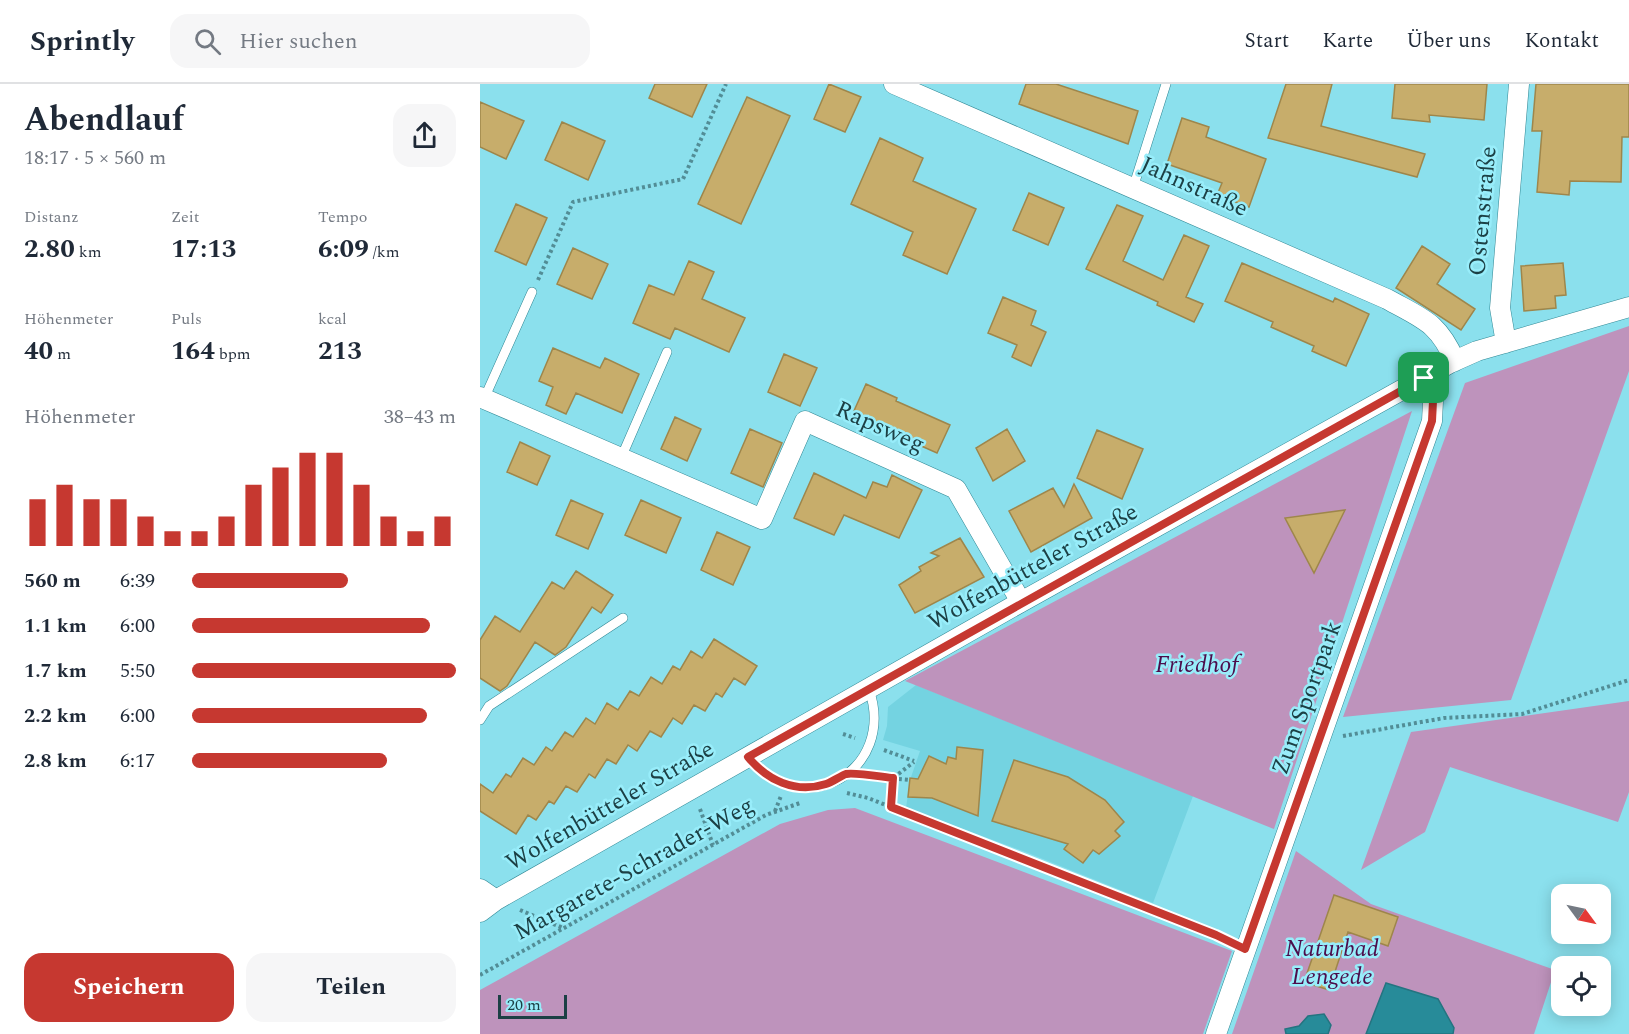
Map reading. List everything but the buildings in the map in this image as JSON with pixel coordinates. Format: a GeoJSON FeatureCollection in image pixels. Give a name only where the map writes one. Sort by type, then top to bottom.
{"type":"FeatureCollection","features":[{"type":"Feature","properties":{"kind":"street","name":"Jahnstraße"},"geometry":{"type":"LineString","coordinates":[[894,84],[1388,299],[1434,327],[1446,340],[1455,361]]}},
{"type":"Feature","properties":{"kind":"street","name":"Ostenstraße"},"geometry":{"type":"LineString","coordinates":[[1506,343],[1500,308],[1519,84]]}},
{"type":"Feature","properties":{"kind":"street","name":"Wolfenbütteler Straße"},"geometry":{"type":"LineString","coordinates":[[480,912],[496,900],[1021,602],[1455,361],[1477,351],[1629,307]]}},
{"type":"Feature","properties":{"kind":"street","name":"Zum Sportpark"},"geometry":{"type":"LineString","coordinates":[[1215,1034],[1432,421],[1433,401],[1424,378]]}},
{"type":"Feature","properties":{"kind":"street","name":"Rapsweg"},"geometry":{"type":"LineString","coordinates":[[482,398],[762,519],[805,421],[956,489],[1021,602]]}},
{"type":"Feature","properties":{"kind":"street"},"geometry":{"type":"LineString","coordinates":[[480,889],[496,900]]}},
{"type":"Feature","properties":{"kind":"lane"},"geometry":{"type":"LineString","coordinates":[[1133,188],[1166,84]]}},
{"type":"Feature","properties":{"kind":"lane","name":"Rapsweg"},"geometry":{"type":"LineString","coordinates":[[482,398],[532,292]]}},
{"type":"Feature","properties":{"kind":"lane"},"geometry":{"type":"LineString","coordinates":[[621,458],[667,352]]}},
{"type":"Feature","properties":{"kind":"lane"},"geometry":{"type":"LineString","coordinates":[[480,720],[489,706],[623,618]]}},
{"type":"Feature","properties":{"kind":"lane"},"geometry":{"type":"LineString","coordinates":[[748,757],[768,777],[795,787],[824,785],[847,774],[861,761],[874,734],[874,703],[869,688]]}},
{"type":"Feature","properties":{"kind":"lane"},"geometry":{"type":"LineString","coordinates":[[480,700],[489,706]]}},
{"type":"Feature","properties":{"kind":"path"},"geometry":{"type":"LineString","coordinates":[[532,292],[573,202],[683,179],[726,84]]}},
{"type":"Feature","properties":{"kind":"path"},"geometry":{"type":"LineString","coordinates":[[1319,740],[1444,718],[1522,714],[1629,680]]}},
{"type":"Feature","properties":{"kind":"path"},"geometry":{"type":"LineString","coordinates":[[891,807],[893,778],[914,761]]}},
{"type":"Feature","properties":{"kind":"path"},"geometry":{"type":"LineString","coordinates":[[847,774],[910,780]]}},
{"type":"Feature","properties":{"kind":"path"},"geometry":{"type":"LineString","coordinates":[[837,791],[868,798],[1216,935],[1245,949]]}},
{"type":"Feature","properties":{"kind":"path","name":"Margarete-Schrader-Weg"},"geometry":{"type":"LineString","coordinates":[[480,975],[765,815],[806,801]]}},
{"type":"Feature","properties":{"kind":"path"},"geometry":{"type":"LineString","coordinates":[[697,802],[712,845]]}},
{"type":"Feature","properties":{"kind":"path"},"geometry":{"type":"LineString","coordinates":[[496,900],[564,929]]}},
{"type":"Feature","properties":{"kind":"shaded area"},"geometry":{"type":"Polygon","coordinates":[[[916,685],[1193,796],[1153,903],[1023,851],[906,808],[910,780],[920,751],[883,740],[887,726],[888,707],[916,685]]]}},
{"type":"Feature","properties":{"kind":"shaded area"},"geometry":{"type":"Polygon","coordinates":[[[1386,983],[1438,999],[1454,1028],[1453,1034],[1366,1034],[1386,983]]]}},
{"type":"Feature","properties":{"kind":"shaded area"},"geometry":{"type":"Polygon","coordinates":[[[1324,1014],[1331,1025],[1328,1034],[1286,1034],[1285,1029],[1299,1026],[1308,1016],[1324,1014]]]}},
{"type":"Feature","properties":{"kind":"green space"},"geometry":{"type":"Polygon","coordinates":[[[1629,326],[1629,371],[1511,700],[1343,717],[1465,383],[1629,326]]]}},
{"type":"Feature","properties":{"kind":"green space","name":"Friedhof"},"geometry":{"type":"Polygon","coordinates":[[[1412,411],[1274,829],[905,681],[1412,411]]]}},
{"type":"Feature","properties":{"kind":"green space"},"geometry":{"type":"Polygon","coordinates":[[[1629,701],[1629,792],[1618,822],[1450,767],[1425,832],[1361,870],[1411,732],[1629,701]]]}},
{"type":"Feature","properties":{"kind":"green space"},"geometry":{"type":"Polygon","coordinates":[[[855,808],[1232,951],[1203,1034],[480,1034],[480,990],[780,824],[828,810],[855,808]]]}},
{"type":"Feature","properties":{"kind":"green space","name":"Naturbad Lengede"},"geometry":{"type":"Polygon","coordinates":[[[1296,851],[1371,904],[1551,969],[1551,982],[1534,1034],[1232,1034],[1296,851]]]}},
{"type":"Feature","properties":{"kind":"route"},"geometry":{"type":"LineString","coordinates":[[1424,378],[1433,401],[1432,421],[1245,949],[1216,935],[891,807],[893,778],[847,774],[824,785],[809,788],[795,787],[768,777],[748,757],[1021,602],[1424,378]]}}]}
